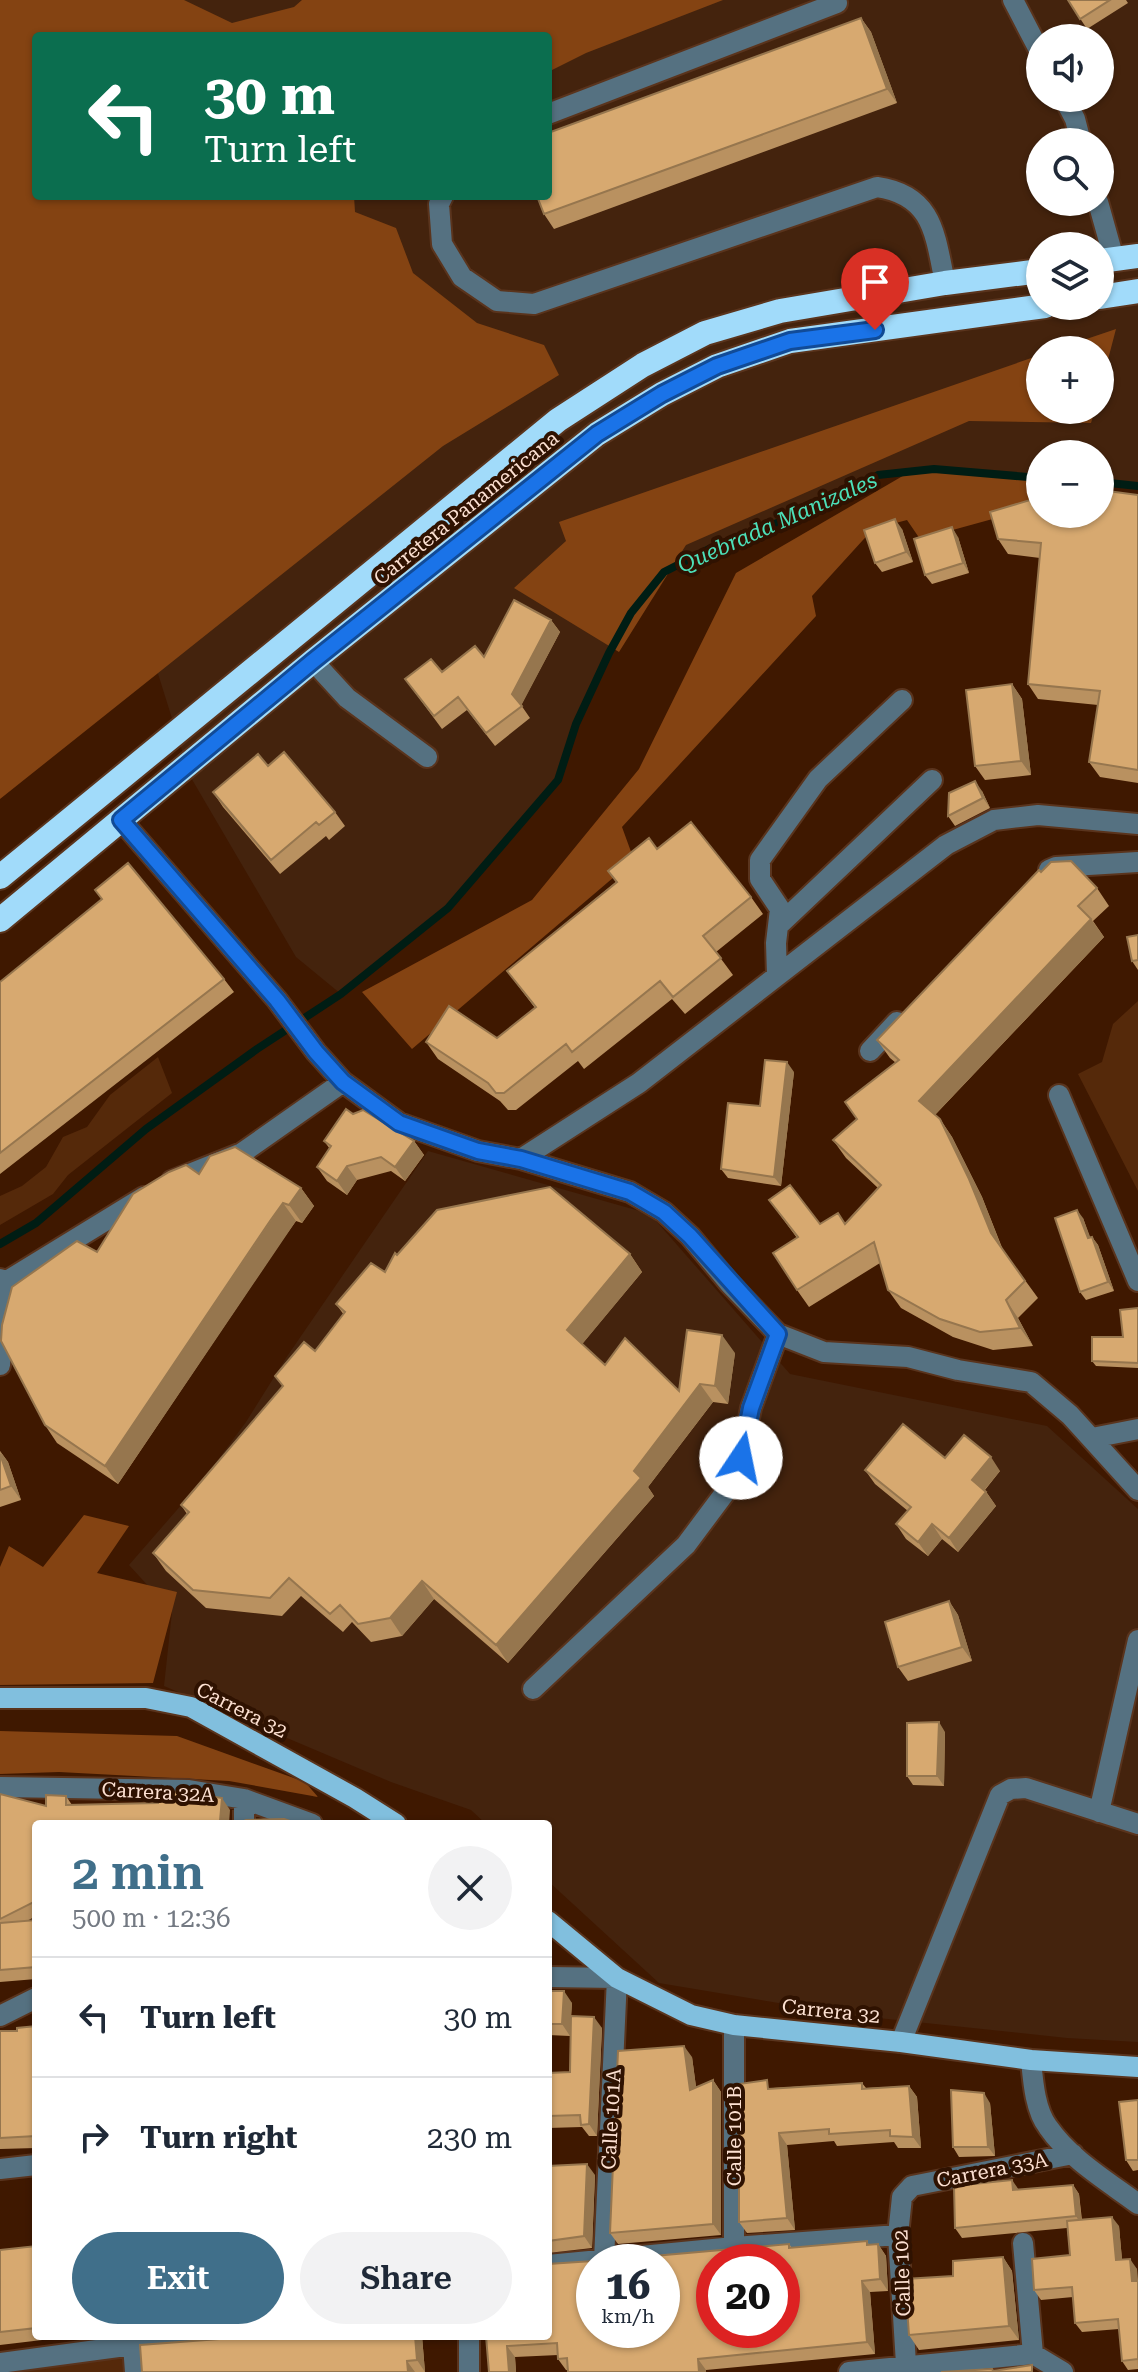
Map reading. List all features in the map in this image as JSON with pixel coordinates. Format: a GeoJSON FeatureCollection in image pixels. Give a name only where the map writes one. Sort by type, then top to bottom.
{"type":"FeatureCollection","features":[{"type":"Feature","properties":{"kind":"highway","name":"Carretera Panamericana"},"geometry":{"type":"LineString","coordinates":[[0,877],[558,420],[643,365],[705,333],[780,311],[1026,273]]}},
{"type":"Feature","properties":{"kind":"highway"},"geometry":{"type":"LineString","coordinates":[[1114,295],[1138,291]]}},
{"type":"Feature","properties":{"kind":"highway","name":"Carretera Panamericana"},"geometry":{"type":"LineString","coordinates":[[0,920],[313,661],[597,434],[662,394],[717,366],[790,341],[1026,309]]}},
{"type":"Feature","properties":{"kind":"main road","name":"Carrera 32"},"geometry":{"type":"LineString","coordinates":[[0,1698],[146,1698],[191,1707],[390,1820]]}},
{"type":"Feature","properties":{"kind":"main road","name":"Carrera 32"},"geometry":{"type":"LineString","coordinates":[[552,1924],[617,1978],[691,2015],[734,2025],[901,2042],[1031,2060],[1138,2067]]}},
{"type":"Feature","properties":{"kind":"street"},"geometry":{"type":"LineString","coordinates":[[1013,0],[1026,25]]}},
{"type":"Feature","properties":{"kind":"street"},"geometry":{"type":"LineString","coordinates":[[552,112],[837,3]]}},
{"type":"Feature","properties":{"kind":"street"},"geometry":{"type":"LineString","coordinates":[[441,200],[442,244],[462,277],[497,301],[534,304],[877,187],[900,190],[920,204],[936,241],[945,283]]}},
{"type":"Feature","properties":{"kind":"street"},"geometry":{"type":"LineString","coordinates":[[1103,216],[1117,259]]}},
{"type":"Feature","properties":{"kind":"street"},"geometry":{"type":"LineString","coordinates":[[313,661],[347,698],[427,757]]}},
{"type":"Feature","properties":{"kind":"street"},"geometry":{"type":"LineString","coordinates":[[777,975],[776,943],[780,909],[760,879],[760,860],[818,779],[902,700]]}},
{"type":"Feature","properties":{"kind":"street"},"geometry":{"type":"LineString","coordinates":[[780,924],[932,780]]}},
{"type":"Feature","properties":{"kind":"street"},"geometry":{"type":"LineString","coordinates":[[521,1159],[639,1083],[946,845],[994,820],[1038,815],[1138,824]]}},
{"type":"Feature","properties":{"kind":"street"},"geometry":{"type":"LineString","coordinates":[[121,820],[277,1000],[343,1082],[399,1123],[478,1151],[521,1159],[630,1192],[664,1212],[690,1236],[778,1334],[824,1352],[908,1357],[958,1370],[1031,1382],[1070,1415],[1138,1490]]}},
{"type":"Feature","properties":{"kind":"street"},"geometry":{"type":"LineString","coordinates":[[1034,877],[1056,867],[1138,862]]}},
{"type":"Feature","properties":{"kind":"street"},"geometry":{"type":"LineString","coordinates":[[870,1051],[914,1005]]}},
{"type":"Feature","properties":{"kind":"street"},"geometry":{"type":"LineString","coordinates":[[0,1365],[3,1280],[176,1178],[242,1153],[343,1082]]}},
{"type":"Feature","properties":{"kind":"street"},"geometry":{"type":"LineString","coordinates":[[1059,1095],[1138,1281]]}},
{"type":"Feature","properties":{"kind":"street"},"geometry":{"type":"LineString","coordinates":[[533,1689],[686,1545],[730,1486],[741,1458],[751,1408],[778,1334]]}},
{"type":"Feature","properties":{"kind":"street"},"geometry":{"type":"LineString","coordinates":[[1092,1438],[1138,1429]]}},
{"type":"Feature","properties":{"kind":"street"},"geometry":{"type":"LineString","coordinates":[[1099,1812],[1138,1640]]}},
{"type":"Feature","properties":{"kind":"street","name":"Carrera 32A"},"geometry":{"type":"LineString","coordinates":[[0,1787],[189,1790],[244,1799],[301,1820]]}},
{"type":"Feature","properties":{"kind":"street"},"geometry":{"type":"LineString","coordinates":[[901,2042],[1000,1795],[1011,1789],[1026,1788],[1138,1824]]}},
{"type":"Feature","properties":{"kind":"street"},"geometry":{"type":"LineString","coordinates":[[244,1799],[244,1820]]}},
{"type":"Feature","properties":{"kind":"street"},"geometry":{"type":"LineString","coordinates":[[552,1977],[617,1978]]}},
{"type":"Feature","properties":{"kind":"street","name":"Calle 101A"},"geometry":{"type":"LineString","coordinates":[[605,2244],[617,1978]]}},
{"type":"Feature","properties":{"kind":"street"},"geometry":{"type":"LineString","coordinates":[[0,2016],[32,2000]]}},
{"type":"Feature","properties":{"kind":"street","name":"Calle 101B"},"geometry":{"type":"LineString","coordinates":[[734,2025],[734,2244]]}},
{"type":"Feature","properties":{"kind":"street"},"geometry":{"type":"LineString","coordinates":[[1031,2060],[1038,2102],[1046,2125],[1073,2154],[1138,2204]]}},
{"type":"Feature","properties":{"kind":"street","name":"Carrera 33A"},"geometry":{"type":"LineString","coordinates":[[912,2186],[1073,2154]]}},
{"type":"Feature","properties":{"kind":"street"},"geometry":{"type":"LineString","coordinates":[[0,2169],[32,2165]]}},
{"type":"Feature","properties":{"kind":"street","name":"Calle 102"},"geometry":{"type":"LineString","coordinates":[[912,2186],[902,2197],[898,2235],[918,2367]]}},
{"type":"Feature","properties":{"kind":"street"},"geometry":{"type":"LineString","coordinates":[[775,2244],[898,2235]]}},
{"type":"Feature","properties":{"kind":"street"},"geometry":{"type":"LineString","coordinates":[[1023,2243],[1033,2354]]}},
{"type":"Feature","properties":{"kind":"street"},"geometry":{"type":"LineString","coordinates":[[552,2265],[576,2262]]}},
{"type":"Feature","properties":{"kind":"street"},"geometry":{"type":"LineString","coordinates":[[0,2363],[167,2340]]}},
{"type":"Feature","properties":{"kind":"street"},"geometry":{"type":"LineString","coordinates":[[469,2340],[469,2372]]}},
{"type":"Feature","properties":{"kind":"street"},"geometry":{"type":"LineString","coordinates":[[133,2345],[135,2372]]}},
{"type":"Feature","properties":{"kind":"street"},"geometry":{"type":"LineString","coordinates":[[849,2372],[1033,2354],[1063,2372]]}},
{"type":"Feature","properties":{"kind":"shaded area"},"geometry":{"type":"Polygon","coordinates":[[[0,0],[1138,0],[1138,486],[1114,483],[1114,440],[1026,440],[1026,477],[934,469],[878,475],[843,498],[711,548],[664,572],[631,613],[609,653],[576,724],[558,780],[448,908],[341,994],[296,957],[190,776],[0,168],[0,0]]]}},
{"type":"Feature","properties":{"kind":"shaded area"},"geometry":{"type":"Polygon","coordinates":[[[0,0],[184,0],[232,23],[294,7],[302,0],[723,0],[586,53],[552,70],[552,32],[32,32],[32,200],[354,200],[355,212],[396,228],[413,273],[477,323],[544,345],[559,375],[443,446],[0,799],[0,0]]]}},
{"type":"Feature","properties":{"kind":"shaded area"},"geometry":{"type":"Polygon","coordinates":[[[1116,329],[1114,337],[1095,336],[1116,329]]]}},
{"type":"Feature","properties":{"kind":"shaded area"},"geometry":{"type":"Polygon","coordinates":[[[1026,360],[1026,422],[969,421],[686,545],[619,652],[514,588],[566,541],[559,522],[1026,360]]]}},
{"type":"Feature","properties":{"kind":"shaded area"},"geometry":{"type":"Polygon","coordinates":[[[913,470],[1026,476],[1026,510],[920,539],[907,520],[873,529],[812,596],[816,616],[622,827],[634,860],[412,1049],[362,992],[532,900],[639,769],[736,573],[913,470]]]}},
{"type":"Feature","properties":{"kind":"shaded area"},"geometry":{"type":"Polygon","coordinates":[[[1138,1001],[1138,1191],[1078,1074],[1102,1062],[1113,1024],[1138,1001]]]}},
{"type":"Feature","properties":{"kind":"shaded area"},"geometry":{"type":"Polygon","coordinates":[[[158,1057],[172,1093],[68,1175],[53,1194],[0,1225],[0,1196],[22,1186],[46,1167],[63,1137],[87,1127],[110,1095],[158,1057]]]}},
{"type":"Feature","properties":{"kind":"shaded area"},"geometry":{"type":"Polygon","coordinates":[[[428,1151],[650,1214],[790,1374],[1047,1426],[1138,1509],[1138,2042],[1067,2038],[850,2015],[659,1983],[552,1885],[552,1820],[482,1820],[471,1810],[391,1782],[164,1686],[172,1612],[129,1565],[203,1480],[246,1422],[286,1358],[428,1151]]]}},
{"type":"Feature","properties":{"kind":"shaded area"},"geometry":{"type":"Polygon","coordinates":[[[84,1515],[129,1526],[97,1573],[177,1592],[153,1683],[0,1685],[0,1567],[9,1546],[43,1567],[84,1515]]]}},
{"type":"Feature","properties":{"kind":"shaded area"},"geometry":{"type":"Polygon","coordinates":[[[0,1731],[177,1736],[305,1782],[318,1797],[229,1781],[59,1772],[0,1774],[0,1731]]]}},
{"type":"Feature","properties":{"kind":"shaded area"},"geometry":{"type":"Polygon","coordinates":[[[133,2345],[135,2372],[0,2372],[133,2345]]]}},
{"type":"Feature","properties":{"kind":"building"},"geometry":{"type":"Polygon","coordinates":[[[1068,0],[1110,0],[1080,19],[1068,0]]]}},
{"type":"Feature","properties":{"kind":"building"},"geometry":{"type":"Polygon","coordinates":[[[861,18],[887,89],[544,214],[539,200],[552,200],[552,132],[861,18]]]}},
{"type":"Feature","properties":{"kind":"building"},"geometry":{"type":"Polygon","coordinates":[[[1114,492],[1138,495],[1138,770],[1089,762],[1100,691],[1028,684],[1041,543],[998,539],[990,512],[1026,501],[1026,528],[1114,528],[1114,492]]]}},
{"type":"Feature","properties":{"kind":"building"},"geometry":{"type":"Polygon","coordinates":[[[895,519],[906,552],[875,563],[864,530],[895,519]]]}},
{"type":"Feature","properties":{"kind":"building"},"geometry":{"type":"Polygon","coordinates":[[[952,527],[963,563],[925,575],[914,539],[952,527]]]}},
{"type":"Feature","properties":{"kind":"building"},"geometry":{"type":"Polygon","coordinates":[[[514,600],[551,620],[512,694],[522,706],[486,733],[458,697],[434,716],[405,679],[431,659],[442,672],[475,646],[484,657],[514,600]]]}},
{"type":"Feature","properties":{"kind":"building"},"geometry":{"type":"Polygon","coordinates":[[[1012,684],[1021,761],[975,766],[966,690],[1012,684]]]}},
{"type":"Feature","properties":{"kind":"building"},"geometry":{"type":"Polygon","coordinates":[[[284,752],[335,812],[319,825],[316,822],[271,860],[213,792],[258,754],[268,766],[284,752]]]}},
{"type":"Feature","properties":{"kind":"building"},"geometry":{"type":"Polygon","coordinates":[[[975,781],[983,798],[948,816],[949,793],[975,781]]]}},
{"type":"Feature","properties":{"kind":"building"},"geometry":{"type":"Polygon","coordinates":[[[691,822],[751,897],[703,936],[721,958],[673,997],[660,981],[572,1052],[566,1044],[504,1093],[496,1093],[488,1083],[426,1042],[449,1006],[497,1038],[536,1007],[507,971],[617,882],[608,871],[649,838],[657,849],[691,822]]]}},
{"type":"Feature","properties":{"kind":"building"},"geometry":{"type":"Polygon","coordinates":[[[1071,861],[1097,888],[1078,906],[1091,919],[919,1101],[940,1119],[991,1233],[1025,1281],[1006,1300],[1020,1328],[980,1332],[940,1319],[888,1290],[874,1242],[797,1290],[773,1253],[798,1237],[769,1200],[790,1185],[820,1224],[838,1213],[845,1224],[881,1185],[833,1140],[857,1119],[845,1102],[899,1060],[877,1040],[1039,870],[1041,872],[1051,862],[1071,861]]]}},
{"type":"Feature","properties":{"kind":"building"},"geometry":{"type":"Polygon","coordinates":[[[128,863],[224,979],[0,1153],[0,982],[102,899],[95,890],[128,863]]]}},
{"type":"Feature","properties":{"kind":"building"},"geometry":{"type":"Polygon","coordinates":[[[1138,935],[1138,960],[1132,961],[1127,937],[1138,935]]]}},
{"type":"Feature","properties":{"kind":"building"},"geometry":{"type":"Polygon","coordinates":[[[765,1060],[787,1062],[774,1177],[721,1169],[728,1103],[760,1106],[765,1060]]]}},
{"type":"Feature","properties":{"kind":"building"},"geometry":{"type":"Polygon","coordinates":[[[346,1109],[353,1114],[363,1110],[414,1141],[395,1167],[381,1157],[347,1166],[337,1181],[317,1167],[331,1146],[324,1141],[346,1109]]]}},
{"type":"Feature","properties":{"kind":"building"},"geometry":{"type":"Polygon","coordinates":[[[235,1147],[301,1188],[289,1205],[283,1203],[270,1221],[105,1466],[45,1425],[1,1341],[12,1287],[77,1241],[97,1252],[133,1194],[186,1165],[199,1174],[210,1156],[235,1147]]]}},
{"type":"Feature","properties":{"kind":"building"},"geometry":{"type":"Polygon","coordinates":[[[550,1187],[630,1254],[567,1330],[605,1365],[625,1338],[679,1391],[687,1330],[722,1335],[715,1386],[700,1384],[634,1471],[641,1478],[496,1645],[422,1581],[390,1618],[358,1624],[340,1605],[330,1614],[289,1578],[270,1598],[193,1590],[153,1553],[189,1512],[181,1505],[283,1386],[275,1376],[304,1342],[315,1351],[345,1312],[336,1304],[371,1263],[385,1272],[395,1253],[397,1255],[437,1210],[550,1187]]]}},
{"type":"Feature","properties":{"kind":"building"},"geometry":{"type":"Polygon","coordinates":[[[1077,1210],[1088,1238],[1092,1237],[1108,1282],[1080,1292],[1055,1218],[1077,1210]]]}},
{"type":"Feature","properties":{"kind":"building"},"geometry":{"type":"Polygon","coordinates":[[[1138,1308],[1138,1363],[1092,1361],[1092,1337],[1123,1337],[1120,1310],[1138,1308]]]}},
{"type":"Feature","properties":{"kind":"building"},"geometry":{"type":"Polygon","coordinates":[[[903,1424],[945,1458],[964,1435],[991,1457],[972,1480],[986,1492],[949,1538],[932,1524],[918,1542],[896,1524],[911,1507],[865,1470],[903,1424]]]}},
{"type":"Feature","properties":{"kind":"building"},"geometry":{"type":"Polygon","coordinates":[[[0,1454],[11,1486],[0,1490],[0,1454]]]}},
{"type":"Feature","properties":{"kind":"building"},"geometry":{"type":"Polygon","coordinates":[[[949,1601],[962,1647],[898,1667],[885,1622],[949,1601]]]}},
{"type":"Feature","properties":{"kind":"building"},"geometry":{"type":"Polygon","coordinates":[[[939,1722],[937,1776],[907,1776],[907,1723],[939,1722]]]}},
{"type":"Feature","properties":{"kind":"building"},"geometry":{"type":"Polygon","coordinates":[[[159,1791],[222,1798],[220,1820],[32,1820],[32,1903],[0,1919],[0,1794],[46,1806],[46,1795],[66,1796],[66,1805],[158,1803],[159,1791]]]}},
{"type":"Feature","properties":{"kind":"building"},"geometry":{"type":"Polygon","coordinates":[[[32,1920],[32,1967],[0,1970],[0,1923],[32,1920]]]}},
{"type":"Feature","properties":{"kind":"building"},"geometry":{"type":"Polygon","coordinates":[[[552,1991],[564,1991],[562,2024],[552,2024],[552,1991]]]}},
{"type":"Feature","properties":{"kind":"building"},"geometry":{"type":"Polygon","coordinates":[[[571,2016],[594,2017],[589,2124],[581,2125],[580,2115],[552,2116],[552,2073],[570,2072],[571,2016]]]}},
{"type":"Feature","properties":{"kind":"building"},"geometry":{"type":"Polygon","coordinates":[[[32,2026],[32,2136],[0,2138],[0,2031],[17,2031],[17,2028],[32,2026]]]}},
{"type":"Feature","properties":{"kind":"building"},"geometry":{"type":"Polygon","coordinates":[[[684,2046],[690,2090],[713,2080],[713,2224],[610,2233],[618,2051],[684,2046]]]}},
{"type":"Feature","properties":{"kind":"building"},"geometry":{"type":"Polygon","coordinates":[[[767,2080],[768,2089],[862,2083],[862,2089],[909,2086],[913,2137],[890,2136],[890,2130],[829,2134],[829,2129],[779,2133],[787,2218],[739,2222],[739,2084],[767,2080]]]}},
{"type":"Feature","properties":{"kind":"building"},"geometry":{"type":"Polygon","coordinates":[[[951,2090],[984,2093],[988,2147],[953,2147],[951,2090]]]}},
{"type":"Feature","properties":{"kind":"building"},"geometry":{"type":"Polygon","coordinates":[[[1138,2100],[1138,2160],[1126,2160],[1119,2102],[1138,2100]]]}},
{"type":"Feature","properties":{"kind":"building"},"geometry":{"type":"Polygon","coordinates":[[[587,2164],[584,2236],[552,2240],[552,2166],[587,2164]]]}},
{"type":"Feature","properties":{"kind":"building"},"geometry":{"type":"Polygon","coordinates":[[[1012,2180],[1013,2190],[1073,2185],[1076,2216],[955,2228],[954,2186],[1012,2180]]]}},
{"type":"Feature","properties":{"kind":"building"},"geometry":{"type":"Polygon","coordinates":[[[1112,2217],[1116,2260],[1130,2259],[1132,2281],[1138,2281],[1138,2359],[1122,2361],[1118,2319],[1075,2323],[1072,2287],[1034,2290],[1032,2259],[1070,2255],[1067,2221],[1112,2217]]]}},
{"type":"Feature","properties":{"kind":"building"},"geometry":{"type":"Polygon","coordinates":[[[867,2241],[867,2245],[878,2244],[880,2279],[862,2281],[867,2342],[698,2359],[699,2372],[568,2372],[567,2358],[558,2359],[557,2343],[507,2346],[509,2372],[489,2372],[486,2340],[552,2340],[552,2264],[576,2262],[576,2348],[680,2348],[680,2254],[696,2252],[696,2348],[800,2348],[800,2247],[867,2241]]]}},
{"type":"Feature","properties":{"kind":"building"},"geometry":{"type":"Polygon","coordinates":[[[32,2246],[32,2328],[0,2332],[0,2250],[32,2246]]]}},
{"type":"Feature","properties":{"kind":"building"},"geometry":{"type":"Polygon","coordinates":[[[1003,2257],[1009,2326],[909,2335],[905,2279],[953,2276],[953,2261],[1003,2257]]]}},
{"type":"Feature","properties":{"kind":"building"},"geometry":{"type":"Polygon","coordinates":[[[206,2340],[415,2340],[417,2360],[407,2361],[408,2372],[142,2372],[140,2345],[206,2340]]]}},
{"type":"Feature","properties":{"kind":"building"},"geometry":{"type":"Polygon","coordinates":[[[1032,2365],[1032,2372],[941,2372],[993,2371],[1032,2365]]]}},
{"type":"Feature","properties":{"kind":"waterway","name":"Quebrada Manizales"},"geometry":{"type":"LineString","coordinates":[[0,1244],[36,1223],[146,1129],[257,1049],[341,994],[448,908],[558,780],[576,724],[609,653],[631,613],[664,572],[711,548],[843,498],[878,475],[934,469],[1026,477]]}},
{"type":"Feature","properties":{"kind":"waterway","name":"Quebrada Manizales"},"geometry":{"type":"LineString","coordinates":[[1114,483],[1138,486]]}},
{"type":"Feature","properties":{"kind":"route"},"geometry":{"type":"LineString","coordinates":[[741,1458],[751,1408],[778,1334],[690,1236],[664,1212],[630,1192],[521,1159],[478,1151],[399,1123],[380,1110],[343,1082],[316,1052],[277,1000],[121,820],[313,661],[597,434],[662,394],[717,366],[790,341],[875,330]]}}]}
